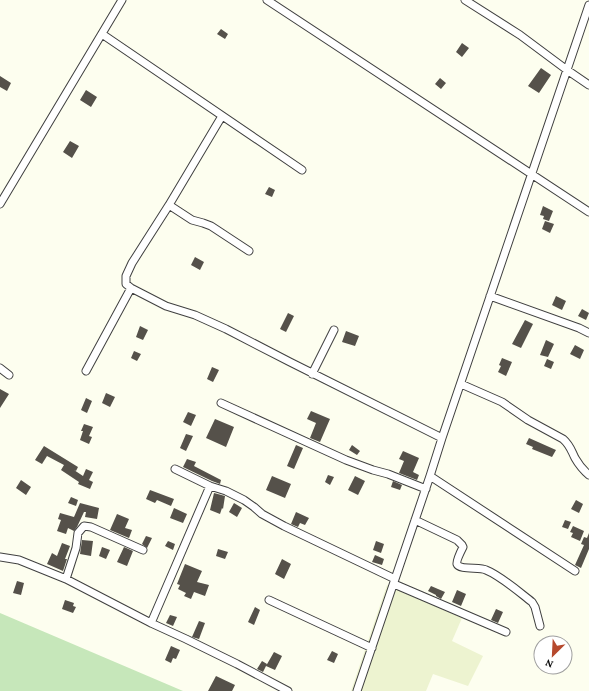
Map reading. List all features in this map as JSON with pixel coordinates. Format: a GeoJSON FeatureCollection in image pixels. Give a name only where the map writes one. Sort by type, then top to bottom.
{"type":"FeatureCollection","features":[{"type":"Feature","properties":{"kind":"street"},"geometry":{"type":"LineString","coordinates":[[0,204],[122,0]]}},
{"type":"Feature","properties":{"kind":"street"},"geometry":{"type":"LineString","coordinates":[[267,0],[589,212]]}},
{"type":"Feature","properties":{"kind":"street"},"geometry":{"type":"LineString","coordinates":[[465,0],[520,35],[589,85]]}},
{"type":"Feature","properties":{"kind":"street"},"geometry":{"type":"LineString","coordinates":[[357,691],[589,5]]}},
{"type":"Feature","properties":{"kind":"street"},"geometry":{"type":"LineString","coordinates":[[102,34],[302,170]]}},
{"type":"Feature","properties":{"kind":"street"},"geometry":{"type":"LineString","coordinates":[[222,116],[169,205],[132,263],[126,276],[126,284],[130,288],[166,306],[195,315],[226,329],[312,374],[442,438]]}},
{"type":"Feature","properties":{"kind":"street"},"geometry":{"type":"LineString","coordinates":[[169,205],[192,220],[211,226],[249,251]]}},
{"type":"Feature","properties":{"kind":"street"},"geometry":{"type":"LineString","coordinates":[[86,371],[130,288]]}},
{"type":"Feature","properties":{"kind":"street"},"geometry":{"type":"LineString","coordinates":[[490,296],[589,333]]}},
{"type":"Feature","properties":{"kind":"street"},"geometry":{"type":"LineString","coordinates":[[312,374],[334,330]]}},
{"type":"Feature","properties":{"kind":"street"},"geometry":{"type":"LineString","coordinates":[[0,368],[9,375]]}},
{"type":"Feature","properties":{"kind":"street"},"geometry":{"type":"LineString","coordinates":[[460,384],[502,402],[528,420],[563,439],[572,449],[583,470],[589,475]]}},
{"type":"Feature","properties":{"kind":"street"},"geometry":{"type":"LineString","coordinates":[[222,403],[346,460],[426,489]]}},
{"type":"Feature","properties":{"kind":"street"},"geometry":{"type":"LineString","coordinates":[[175,469],[210,486],[226,490],[244,500],[262,514],[284,526],[395,581],[506,632]]}},
{"type":"Feature","properties":{"kind":"street"},"geometry":{"type":"LineString","coordinates":[[430,476],[575,571]]}},
{"type":"Feature","properties":{"kind":"street"},"geometry":{"type":"LineString","coordinates":[[151,623],[210,486]]}},
{"type":"Feature","properties":{"kind":"street"},"geometry":{"type":"LineString","coordinates":[[416,520],[458,540],[463,547],[457,560],[458,566],[463,568],[483,569],[495,574],[532,602],[535,607],[540,626]]}},
{"type":"Feature","properties":{"kind":"street"},"geometry":{"type":"LineString","coordinates":[[66,579],[76,548],[78,533],[84,526],[91,527],[143,550]]}},
{"type":"Feature","properties":{"kind":"street"},"geometry":{"type":"LineString","coordinates":[[0,557],[19,560],[66,579],[151,623],[238,664],[288,691]]}},
{"type":"Feature","properties":{"kind":"street"},"geometry":{"type":"LineString","coordinates":[[269,600],[372,648]]}},
{"type":"Feature","properties":{"kind":"green space"},"geometry":{"type":"Polygon","coordinates":[[[387,585],[462,618],[452,641],[483,656],[468,686],[433,674],[426,691],[351,691],[387,585]]]}},
{"type":"Feature","properties":{"kind":"green space"},"geometry":{"type":"Polygon","coordinates":[[[0,613],[183,691],[0,691],[0,613]]]}},
{"type":"Feature","properties":{"kind":"building"},"geometry":{"type":"Polygon","coordinates":[[[221,29],[228,34],[225,39],[217,34],[221,29]]]}},
{"type":"Feature","properties":{"kind":"building"},"geometry":{"type":"Polygon","coordinates":[[[462,43],[469,48],[462,57],[456,52],[462,43]]]}},
{"type":"Feature","properties":{"kind":"building"},"geometry":{"type":"Polygon","coordinates":[[[541,68],[551,75],[539,93],[528,86],[541,68]]]}},
{"type":"Feature","properties":{"kind":"building"},"geometry":{"type":"Polygon","coordinates":[[[0,76],[11,83],[7,91],[0,87],[0,76]]]}},
{"type":"Feature","properties":{"kind":"building"},"geometry":{"type":"Polygon","coordinates":[[[440,78],[446,83],[441,89],[435,84],[440,78]]]}},
{"type":"Feature","properties":{"kind":"building"},"geometry":{"type":"Polygon","coordinates":[[[86,90],[97,97],[91,107],[80,100],[86,90]]]}},
{"type":"Feature","properties":{"kind":"building"},"geometry":{"type":"Polygon","coordinates":[[[70,141],[79,146],[72,158],[63,152],[70,141]]]}},
{"type":"Feature","properties":{"kind":"building"},"geometry":{"type":"Polygon","coordinates":[[[269,187],[275,190],[272,197],[265,194],[269,187]]]}},
{"type":"Feature","properties":{"kind":"building"},"geometry":{"type":"Polygon","coordinates":[[[543,206],[553,211],[549,221],[543,219],[544,216],[540,215],[543,206]]]}},
{"type":"Feature","properties":{"kind":"building"},"geometry":{"type":"Polygon","coordinates":[[[545,221],[554,224],[550,233],[542,229],[545,221]]]}},
{"type":"Feature","properties":{"kind":"building"},"geometry":{"type":"Polygon","coordinates":[[[195,257],[204,262],[200,270],[191,265],[195,257]]]}},
{"type":"Feature","properties":{"kind":"building"},"geometry":{"type":"Polygon","coordinates":[[[556,296],[566,301],[562,310],[552,305],[556,296]]]}},
{"type":"Feature","properties":{"kind":"building"},"geometry":{"type":"Polygon","coordinates":[[[582,309],[589,313],[586,320],[578,316],[582,309]]]}},
{"type":"Feature","properties":{"kind":"building"},"geometry":{"type":"Polygon","coordinates":[[[288,313],[294,316],[286,332],[280,329],[288,313]]]}},
{"type":"Feature","properties":{"kind":"building"},"geometry":{"type":"Polygon","coordinates":[[[525,320],[533,324],[521,348],[512,344],[525,320]]]}},
{"type":"Feature","properties":{"kind":"building"},"geometry":{"type":"Polygon","coordinates":[[[140,326],[148,330],[143,340],[136,337],[140,326]]]}},
{"type":"Feature","properties":{"kind":"building"},"geometry":{"type":"Polygon","coordinates":[[[346,331],[359,336],[355,346],[342,342],[346,331]]]}},
{"type":"Feature","properties":{"kind":"building"},"geometry":{"type":"Polygon","coordinates":[[[546,340],[554,344],[548,357],[540,355],[546,340]]]}},
{"type":"Feature","properties":{"kind":"building"},"geometry":{"type":"Polygon","coordinates":[[[575,345],[584,350],[580,359],[570,354],[575,345]]]}},
{"type":"Feature","properties":{"kind":"building"},"geometry":{"type":"Polygon","coordinates":[[[134,351],[141,354],[137,361],[131,358],[134,351]]]}},
{"type":"Feature","properties":{"kind":"building"},"geometry":{"type":"Polygon","coordinates":[[[502,358],[512,362],[506,376],[498,372],[501,366],[499,365],[502,358]]]}},
{"type":"Feature","properties":{"kind":"building"},"geometry":{"type":"Polygon","coordinates":[[[547,359],[554,362],[551,369],[544,366],[547,359]]]}},
{"type":"Feature","properties":{"kind":"building"},"geometry":{"type":"Polygon","coordinates":[[[212,367],[219,370],[213,382],[207,379],[212,367]]]}},
{"type":"Feature","properties":{"kind":"building"},"geometry":{"type":"Polygon","coordinates":[[[0,389],[9,394],[0,408],[0,389]]]}},
{"type":"Feature","properties":{"kind":"building"},"geometry":{"type":"Polygon","coordinates":[[[106,393],[115,397],[110,407],[102,403],[106,393]]]}},
{"type":"Feature","properties":{"kind":"building"},"geometry":{"type":"Polygon","coordinates":[[[86,398],[92,401],[87,413],[81,410],[86,398]]]}},
{"type":"Feature","properties":{"kind":"building"},"geometry":{"type":"Polygon","coordinates":[[[311,411],[330,419],[320,442],[310,438],[316,423],[307,419],[311,411]]]}},
{"type":"Feature","properties":{"kind":"building"},"geometry":{"type":"Polygon","coordinates":[[[188,412],[196,415],[191,426],[183,422],[188,412]]]}},
{"type":"Feature","properties":{"kind":"building"},"geometry":{"type":"Polygon","coordinates":[[[215,419],[234,427],[226,447],[206,438],[215,419]]]}},
{"type":"Feature","properties":{"kind":"building"},"geometry":{"type":"Polygon","coordinates":[[[84,424],[93,427],[89,436],[92,437],[89,444],[80,440],[83,431],[81,431],[84,424]]]}},
{"type":"Feature","properties":{"kind":"building"},"geometry":{"type":"Polygon","coordinates":[[[186,434],[193,436],[186,451],[180,448],[186,434]]]}},
{"type":"Feature","properties":{"kind":"building"},"geometry":{"type":"Polygon","coordinates":[[[529,438],[556,450],[552,457],[532,449],[533,447],[526,444],[529,438]]]}},
{"type":"Feature","properties":{"kind":"building"},"geometry":{"type":"Polygon","coordinates":[[[296,445],[303,448],[294,469],[287,466],[296,445]]]}},
{"type":"Feature","properties":{"kind":"building"},"geometry":{"type":"Polygon","coordinates":[[[352,445],[360,451],[357,455],[349,450],[352,445]]]}},
{"type":"Feature","properties":{"kind":"building"},"geometry":{"type":"Polygon","coordinates":[[[44,446],[78,467],[76,471],[74,470],[83,476],[86,469],[93,472],[89,480],[93,482],[90,489],[78,484],[79,482],[61,470],[64,465],[47,456],[42,464],[35,460],[44,446]]]}},
{"type":"Feature","properties":{"kind":"building"},"geometry":{"type":"Polygon","coordinates":[[[403,451],[419,458],[413,472],[419,475],[417,480],[399,473],[404,461],[399,459],[403,451]]]}},
{"type":"Feature","properties":{"kind":"building"},"geometry":{"type":"Polygon","coordinates":[[[187,459],[196,462],[194,466],[221,480],[220,484],[183,467],[187,459]]]}},
{"type":"Feature","properties":{"kind":"building"},"geometry":{"type":"Polygon","coordinates":[[[328,475],[334,477],[330,485],[325,482],[328,475]]]}},
{"type":"Feature","properties":{"kind":"building"},"geometry":{"type":"Polygon","coordinates":[[[272,476],[291,484],[285,498],[266,490],[272,476]]]}},
{"type":"Feature","properties":{"kind":"building"},"geometry":{"type":"Polygon","coordinates":[[[355,476],[365,481],[358,495],[348,490],[355,476]]]}},
{"type":"Feature","properties":{"kind":"building"},"geometry":{"type":"Polygon","coordinates":[[[21,480],[31,487],[26,495],[16,488],[21,480]]]}},
{"type":"Feature","properties":{"kind":"building"},"geometry":{"type":"Polygon","coordinates":[[[393,481],[402,485],[400,490],[391,487],[393,481]]]}},
{"type":"Feature","properties":{"kind":"building"},"geometry":{"type":"Polygon","coordinates":[[[150,490],[174,499],[171,506],[157,500],[155,503],[146,499],[150,490]]]}},
{"type":"Feature","properties":{"kind":"building"},"geometry":{"type":"Polygon","coordinates":[[[214,493],[225,496],[223,509],[222,508],[220,514],[210,510],[214,493]]]}},
{"type":"Feature","properties":{"kind":"building"},"geometry":{"type":"Polygon","coordinates":[[[71,497],[78,500],[76,506],[68,503],[71,497]]]}},
{"type":"Feature","properties":{"kind":"building"},"geometry":{"type":"Polygon","coordinates":[[[576,500],[583,504],[579,513],[571,509],[576,500]]]}},
{"type":"Feature","properties":{"kind":"building"},"geometry":{"type":"Polygon","coordinates":[[[80,503],[99,508],[97,519],[85,517],[86,512],[84,512],[74,531],[68,528],[66,534],[57,531],[61,520],[58,519],[60,513],[74,517],[80,503]]]}},
{"type":"Feature","properties":{"kind":"building"},"geometry":{"type":"Polygon","coordinates":[[[234,503],[242,508],[237,517],[229,512],[234,503]]]}},
{"type":"Feature","properties":{"kind":"building"},"geometry":{"type":"Polygon","coordinates":[[[174,508],[187,514],[183,523],[170,518],[174,508]]]}},
{"type":"Feature","properties":{"kind":"building"},"geometry":{"type":"Polygon","coordinates":[[[296,512],[309,518],[305,525],[300,523],[298,527],[291,524],[296,512]]]}},
{"type":"Feature","properties":{"kind":"building"},"geometry":{"type":"Polygon","coordinates":[[[117,514],[129,519],[125,528],[132,530],[129,538],[110,530],[117,514]]]}},
{"type":"Feature","properties":{"kind":"building"},"geometry":{"type":"Polygon","coordinates":[[[565,520],[571,522],[568,529],[562,527],[565,520]]]}},
{"type":"Feature","properties":{"kind":"building"},"geometry":{"type":"Polygon","coordinates":[[[573,526],[584,531],[580,541],[571,537],[573,533],[570,532],[573,526]]]}},
{"type":"Feature","properties":{"kind":"building"},"geometry":{"type":"Polygon","coordinates":[[[589,533],[589,549],[581,568],[575,565],[584,545],[581,544],[584,537],[587,538],[589,533]]]}},
{"type":"Feature","properties":{"kind":"building"},"geometry":{"type":"Polygon","coordinates":[[[146,536],[152,538],[147,548],[142,544],[146,536]]]}},
{"type":"Feature","properties":{"kind":"building"},"geometry":{"type":"Polygon","coordinates":[[[82,540],[93,541],[91,556],[80,554],[82,540]]]}},
{"type":"Feature","properties":{"kind":"building"},"geometry":{"type":"Polygon","coordinates":[[[168,541],[175,544],[173,550],[165,546],[168,541]]]}},
{"type":"Feature","properties":{"kind":"building"},"geometry":{"type":"Polygon","coordinates":[[[376,541],[384,544],[381,553],[373,550],[376,541]]]}},
{"type":"Feature","properties":{"kind":"building"},"geometry":{"type":"Polygon","coordinates":[[[62,543],[70,546],[65,559],[67,559],[63,571],[47,564],[52,553],[57,556],[62,543]]]}},
{"type":"Feature","properties":{"kind":"building"},"geometry":{"type":"Polygon","coordinates":[[[102,547],[110,550],[106,559],[99,556],[102,547]]]}},
{"type":"Feature","properties":{"kind":"building"},"geometry":{"type":"Polygon","coordinates":[[[124,547],[133,551],[127,566],[117,562],[124,547]]]}},
{"type":"Feature","properties":{"kind":"building"},"geometry":{"type":"Polygon","coordinates":[[[218,549],[228,552],[225,559],[216,556],[218,549]]]}},
{"type":"Feature","properties":{"kind":"building"},"geometry":{"type":"Polygon","coordinates":[[[375,555],[384,559],[382,565],[372,562],[375,555]]]}},
{"type":"Feature","properties":{"kind":"building"},"geometry":{"type":"Polygon","coordinates":[[[282,559],[291,564],[284,579],[275,574],[282,559]]]}},
{"type":"Feature","properties":{"kind":"building"},"geometry":{"type":"Polygon","coordinates":[[[185,564],[202,571],[197,582],[209,585],[205,596],[194,592],[191,599],[184,596],[186,593],[178,589],[180,585],[177,584],[185,564]]]}},
{"type":"Feature","properties":{"kind":"building"},"geometry":{"type":"Polygon","coordinates":[[[17,581],[24,583],[21,595],[13,593],[17,581]]]}},
{"type":"Feature","properties":{"kind":"building"},"geometry":{"type":"Polygon","coordinates":[[[431,586],[445,592],[441,599],[428,591],[431,586]]]}},
{"type":"Feature","properties":{"kind":"building"},"geometry":{"type":"Polygon","coordinates":[[[457,590],[466,594],[461,606],[452,602],[457,590]]]}},
{"type":"Feature","properties":{"kind":"building"},"geometry":{"type":"Polygon","coordinates":[[[65,600],[74,603],[73,606],[76,607],[73,613],[62,609],[65,600]]]}},
{"type":"Feature","properties":{"kind":"building"},"geometry":{"type":"Polygon","coordinates":[[[255,607],[260,610],[254,625],[248,622],[255,607]]]}},
{"type":"Feature","properties":{"kind":"building"},"geometry":{"type":"Polygon","coordinates":[[[496,609],[503,612],[498,623],[491,620],[496,609]]]}},
{"type":"Feature","properties":{"kind":"building"},"geometry":{"type":"Polygon","coordinates":[[[170,615],[177,617],[173,626],[166,623],[170,615]]]}},
{"type":"Feature","properties":{"kind":"building"},"geometry":{"type":"Polygon","coordinates":[[[199,621],[205,623],[199,639],[192,637],[199,621]]]}},
{"type":"Feature","properties":{"kind":"building"},"geometry":{"type":"Polygon","coordinates":[[[171,646],[180,650],[176,659],[173,658],[171,663],[165,660],[171,646]]]}},
{"type":"Feature","properties":{"kind":"building"},"geometry":{"type":"Polygon","coordinates":[[[332,651],[338,654],[334,663],[327,660],[332,651]]]}},
{"type":"Feature","properties":{"kind":"building"},"geometry":{"type":"Polygon","coordinates":[[[274,652],[282,656],[275,670],[266,666],[274,652]]]}},
{"type":"Feature","properties":{"kind":"building"},"geometry":{"type":"Polygon","coordinates":[[[262,661],[267,664],[263,672],[257,669],[262,661]]]}},
{"type":"Feature","properties":{"kind":"building"},"geometry":{"type":"Polygon","coordinates":[[[216,676],[235,685],[232,691],[208,691],[216,676]]]}}]}
